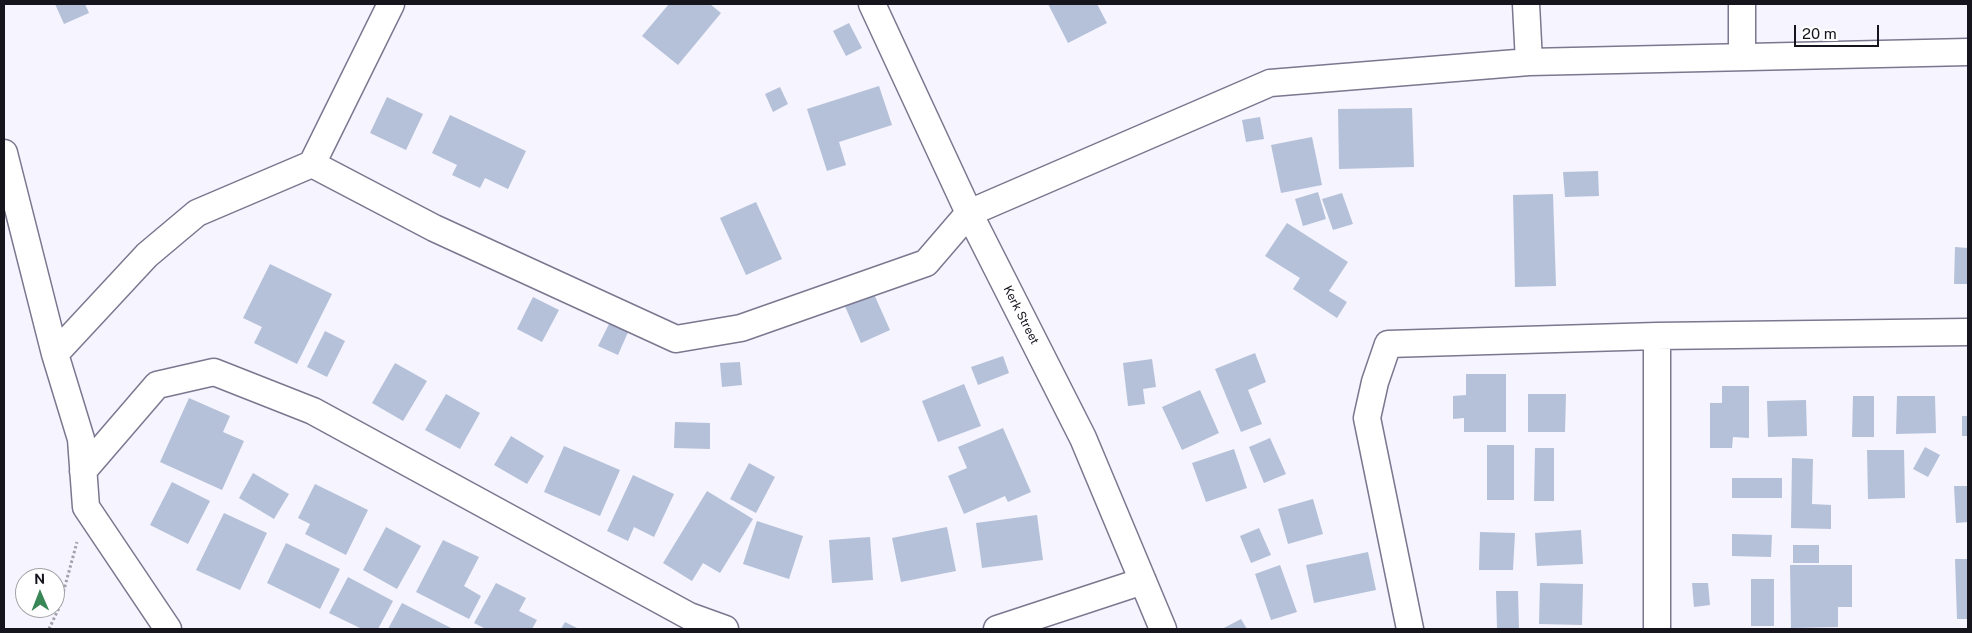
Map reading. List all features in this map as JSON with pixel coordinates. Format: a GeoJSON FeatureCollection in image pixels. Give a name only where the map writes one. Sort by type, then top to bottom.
{"type":"FeatureCollection","features":[{"type":"Feature","properties":{"kind":"street"},"geometry":{"type":"LineString","coordinates":[[55,354],[148,255],[196,214],[312,164],[391,4]]}},
{"type":"Feature","properties":{"kind":"street","name":"Kerk Street"},"geometry":{"type":"LineString","coordinates":[[872,4],[969,213],[1083,438],[1163,629]]}},
{"type":"Feature","properties":{"kind":"street"},"geometry":{"type":"LineString","coordinates":[[1526,4],[1530,62]]}},
{"type":"Feature","properties":{"kind":"street"},"geometry":{"type":"LineString","coordinates":[[1742,4],[1742,57]]}},
{"type":"Feature","properties":{"kind":"street"},"geometry":{"type":"LineString","coordinates":[[312,164],[434,228],[676,339],[741,328],[926,264],[969,213],[1270,83],[1530,62],[1968,52]]}},
{"type":"Feature","properties":{"kind":"street"},"geometry":{"type":"LineString","coordinates":[[4,153],[55,354],[81,439],[86,507],[168,629]]}},
{"type":"Feature","properties":{"kind":"street"},"geometry":{"type":"LineString","coordinates":[[1410,629],[1367,418],[1375,382],[1388,344],[1657,336],[1968,332]]}},
{"type":"Feature","properties":{"kind":"street"},"geometry":{"type":"LineString","coordinates":[[1657,336],[1657,629]]}},
{"type":"Feature","properties":{"kind":"street"},"geometry":{"type":"LineString","coordinates":[[83,471],[157,386],[214,372],[313,411],[689,616],[726,629]]}},
{"type":"Feature","properties":{"kind":"street"},"geometry":{"type":"LineString","coordinates":[[998,629],[1142,581]]}},
{"type":"Feature","properties":{"kind":"path"},"geometry":{"type":"LineString","coordinates":[[49,629],[59,608],[86,507]]}},
{"type":"Feature","properties":{"kind":"building"},"geometry":{"type":"Polygon","coordinates":[[[55,4],[85,4],[89,13],[64,24],[55,4]]]}},
{"type":"Feature","properties":{"kind":"building"},"geometry":{"type":"Polygon","coordinates":[[[669,4],[710,4],[721,13],[678,65],[642,36],[669,4]]]}},
{"type":"Feature","properties":{"kind":"building"},"geometry":{"type":"Polygon","coordinates":[[[1048,4],[1097,4],[1107,23],[1068,43],[1048,4]]]}},
{"type":"Feature","properties":{"kind":"building"},"geometry":{"type":"Polygon","coordinates":[[[849,23],[862,48],[846,56],[833,31],[849,23]]]}},
{"type":"Feature","properties":{"kind":"building"},"geometry":{"type":"Polygon","coordinates":[[[879,86],[892,125],[839,142],[846,165],[827,171],[807,109],[879,86]]]}},
{"type":"Feature","properties":{"kind":"building"},"geometry":{"type":"Polygon","coordinates":[[[780,87],[788,104],[773,112],[765,94],[780,87]]]}},
{"type":"Feature","properties":{"kind":"building"},"geometry":{"type":"Polygon","coordinates":[[[387,97],[423,114],[406,150],[370,133],[387,97]]]}},
{"type":"Feature","properties":{"kind":"building"},"geometry":{"type":"Polygon","coordinates":[[[1412,108],[1414,167],[1339,169],[1338,109],[1412,108]]]}},
{"type":"Feature","properties":{"kind":"building"},"geometry":{"type":"Polygon","coordinates":[[[450,115],[526,151],[508,189],[485,178],[480,188],[452,175],[457,165],[432,153],[450,115]]]}},
{"type":"Feature","properties":{"kind":"building"},"geometry":{"type":"Polygon","coordinates":[[[1260,117],[1264,139],[1246,142],[1242,120],[1260,117]]]}},
{"type":"Feature","properties":{"kind":"building"},"geometry":{"type":"Polygon","coordinates":[[[1312,137],[1322,185],[1281,193],[1271,145],[1312,137]]]}},
{"type":"Feature","properties":{"kind":"building"},"geometry":{"type":"Polygon","coordinates":[[[1598,171],[1599,196],[1565,197],[1563,172],[1598,171]]]}},
{"type":"Feature","properties":{"kind":"building"},"geometry":{"type":"Polygon","coordinates":[[[1318,192],[1326,219],[1303,226],[1295,199],[1318,192]]]}},
{"type":"Feature","properties":{"kind":"building"},"geometry":{"type":"Polygon","coordinates":[[[1342,193],[1353,224],[1333,230],[1322,199],[1342,193]]]}},
{"type":"Feature","properties":{"kind":"building"},"geometry":{"type":"Polygon","coordinates":[[[1553,194],[1556,286],[1515,287],[1513,195],[1553,194]]]}},
{"type":"Feature","properties":{"kind":"building"},"geometry":{"type":"Polygon","coordinates":[[[756,202],[782,259],[746,275],[720,218],[756,202]]]}},
{"type":"Feature","properties":{"kind":"building"},"geometry":{"type":"Polygon","coordinates":[[[1287,223],[1348,262],[1329,291],[1347,302],[1337,318],[1293,289],[1300,278],[1265,256],[1287,223]]]}},
{"type":"Feature","properties":{"kind":"building"},"geometry":{"type":"Polygon","coordinates":[[[1955,247],[1968,248],[1968,284],[1954,284],[1955,247]]]}},
{"type":"Feature","properties":{"kind":"building"},"geometry":{"type":"Polygon","coordinates":[[[270,264],[332,294],[297,364],[254,343],[262,327],[243,318],[270,264]]]}},
{"type":"Feature","properties":{"kind":"building"},"geometry":{"type":"Polygon","coordinates":[[[873,292],[890,330],[861,343],[844,304],[873,292]]]}},
{"type":"Feature","properties":{"kind":"building"},"geometry":{"type":"Polygon","coordinates":[[[533,297],[559,310],[542,342],[517,329],[533,297]]]}},
{"type":"Feature","properties":{"kind":"building"},"geometry":{"type":"Polygon","coordinates":[[[610,322],[629,330],[618,355],[598,346],[610,322]]]}},
{"type":"Feature","properties":{"kind":"building"},"geometry":{"type":"Polygon","coordinates":[[[325,331],[345,341],[327,377],[307,367],[325,331]]]}},
{"type":"Feature","properties":{"kind":"building"},"geometry":{"type":"Polygon","coordinates":[[[1255,353],[1266,382],[1248,390],[1262,424],[1241,432],[1215,369],[1255,353]]]}},
{"type":"Feature","properties":{"kind":"building"},"geometry":{"type":"Polygon","coordinates":[[[1003,356],[1009,373],[978,385],[971,367],[1003,356]]]}},
{"type":"Feature","properties":{"kind":"building"},"geometry":{"type":"Polygon","coordinates":[[[1152,359],[1156,387],[1143,389],[1145,404],[1128,406],[1123,363],[1152,359]]]}},
{"type":"Feature","properties":{"kind":"building"},"geometry":{"type":"Polygon","coordinates":[[[740,362],[742,385],[722,387],[720,363],[740,362]]]}},
{"type":"Feature","properties":{"kind":"building"},"geometry":{"type":"Polygon","coordinates":[[[395,363],[427,381],[403,421],[372,403],[395,363]]]}},
{"type":"Feature","properties":{"kind":"building"},"geometry":{"type":"Polygon","coordinates":[[[1466,374],[1506,374],[1506,432],[1464,432],[1464,418],[1453,419],[1453,396],[1466,395],[1466,374]]]}},
{"type":"Feature","properties":{"kind":"building"},"geometry":{"type":"Polygon","coordinates":[[[964,384],[981,426],[938,442],[922,401],[964,384]]]}},
{"type":"Feature","properties":{"kind":"building"},"geometry":{"type":"Polygon","coordinates":[[[1722,386],[1749,386],[1749,438],[1733,437],[1732,448],[1710,448],[1710,403],[1722,403],[1722,386]]]}},
{"type":"Feature","properties":{"kind":"building"},"geometry":{"type":"Polygon","coordinates":[[[1200,390],[1219,433],[1182,450],[1162,407],[1200,390]]]}},
{"type":"Feature","properties":{"kind":"building"},"geometry":{"type":"Polygon","coordinates":[[[446,394],[480,413],[460,449],[425,430],[446,394]]]}},
{"type":"Feature","properties":{"kind":"building"},"geometry":{"type":"Polygon","coordinates":[[[1528,394],[1566,394],[1565,432],[1528,432],[1528,394]]]}},
{"type":"Feature","properties":{"kind":"building"},"geometry":{"type":"Polygon","coordinates":[[[1853,396],[1874,396],[1874,437],[1852,437],[1853,396]]]}},
{"type":"Feature","properties":{"kind":"building"},"geometry":{"type":"Polygon","coordinates":[[[1897,396],[1935,396],[1936,433],[1896,434],[1897,396]]]}},
{"type":"Feature","properties":{"kind":"building"},"geometry":{"type":"Polygon","coordinates":[[[189,398],[230,416],[223,432],[244,441],[222,490],[160,462],[189,398]]]}},
{"type":"Feature","properties":{"kind":"building"},"geometry":{"type":"Polygon","coordinates":[[[1806,400],[1807,436],[1768,437],[1767,401],[1806,400]]]}},
{"type":"Feature","properties":{"kind":"building"},"geometry":{"type":"Polygon","coordinates":[[[1962,416],[1968,416],[1968,436],[1962,436],[1962,416]]]}},
{"type":"Feature","properties":{"kind":"building"},"geometry":{"type":"Polygon","coordinates":[[[675,422],[710,423],[710,449],[674,448],[675,422]]]}},
{"type":"Feature","properties":{"kind":"building"},"geometry":{"type":"Polygon","coordinates":[[[1003,428],[1031,492],[1008,502],[1005,496],[964,514],[948,476],[967,468],[958,447],[1003,428]]]}},
{"type":"Feature","properties":{"kind":"building"},"geometry":{"type":"Polygon","coordinates":[[[511,436],[544,456],[527,484],[494,465],[511,436]]]}},
{"type":"Feature","properties":{"kind":"building"},"geometry":{"type":"Polygon","coordinates":[[[1270,438],[1286,474],[1264,483],[1249,447],[1270,438]]]}},
{"type":"Feature","properties":{"kind":"building"},"geometry":{"type":"Polygon","coordinates":[[[1487,445],[1514,445],[1514,500],[1487,500],[1487,445]]]}},
{"type":"Feature","properties":{"kind":"building"},"geometry":{"type":"Polygon","coordinates":[[[564,446],[620,470],[600,516],[544,492],[564,446]]]}},
{"type":"Feature","properties":{"kind":"building"},"geometry":{"type":"Polygon","coordinates":[[[1925,447],[1940,455],[1928,477],[1913,469],[1925,447]]]}},
{"type":"Feature","properties":{"kind":"building"},"geometry":{"type":"Polygon","coordinates":[[[1535,448],[1554,448],[1554,501],[1534,501],[1535,448]]]}},
{"type":"Feature","properties":{"kind":"building"},"geometry":{"type":"Polygon","coordinates":[[[1234,449],[1247,488],[1206,502],[1192,463],[1234,449]]]}},
{"type":"Feature","properties":{"kind":"building"},"geometry":{"type":"Polygon","coordinates":[[[1867,450],[1904,450],[1905,498],[1868,499],[1867,450]]]}},
{"type":"Feature","properties":{"kind":"building"},"geometry":{"type":"Polygon","coordinates":[[[1792,458],[1813,459],[1812,504],[1831,505],[1831,529],[1791,528],[1792,458]]]}},
{"type":"Feature","properties":{"kind":"building"},"geometry":{"type":"Polygon","coordinates":[[[749,463],[775,477],[756,513],[730,499],[749,463]]]}},
{"type":"Feature","properties":{"kind":"building"},"geometry":{"type":"Polygon","coordinates":[[[253,473],[289,494],[274,519],[239,498],[253,473]]]}},
{"type":"Feature","properties":{"kind":"building"},"geometry":{"type":"Polygon","coordinates":[[[633,475],[674,494],[654,537],[634,527],[628,541],[607,531],[633,475]]]}},
{"type":"Feature","properties":{"kind":"building"},"geometry":{"type":"Polygon","coordinates":[[[1732,478],[1782,478],[1782,498],[1732,498],[1732,478]]]}},
{"type":"Feature","properties":{"kind":"building"},"geometry":{"type":"Polygon","coordinates":[[[172,482],[210,501],[188,544],[150,525],[172,482]]]}},
{"type":"Feature","properties":{"kind":"building"},"geometry":{"type":"Polygon","coordinates":[[[315,484],[368,510],[346,555],[305,534],[310,524],[298,518],[315,484]]]}},
{"type":"Feature","properties":{"kind":"building"},"geometry":{"type":"Polygon","coordinates":[[[1954,486],[1968,486],[1968,522],[1956,523],[1954,486]]]}},
{"type":"Feature","properties":{"kind":"building"},"geometry":{"type":"Polygon","coordinates":[[[707,491],[753,519],[720,573],[703,563],[692,581],[663,563],[707,491]]]}},
{"type":"Feature","properties":{"kind":"building"},"geometry":{"type":"Polygon","coordinates":[[[1313,499],[1323,534],[1288,544],[1278,509],[1313,499]]]}},
{"type":"Feature","properties":{"kind":"building"},"geometry":{"type":"Polygon","coordinates":[[[224,513],[267,533],[240,590],[196,570],[224,513]]]}},
{"type":"Feature","properties":{"kind":"building"},"geometry":{"type":"Polygon","coordinates":[[[1037,515],[1043,560],[982,568],[976,523],[1037,515]]]}},
{"type":"Feature","properties":{"kind":"building"},"geometry":{"type":"Polygon","coordinates":[[[757,521],[803,536],[789,579],[743,564],[757,521]]]}},
{"type":"Feature","properties":{"kind":"building"},"geometry":{"type":"Polygon","coordinates":[[[386,527],[421,546],[397,589],[363,570],[386,527]]]}},
{"type":"Feature","properties":{"kind":"building"},"geometry":{"type":"Polygon","coordinates":[[[947,527],[956,571],[901,582],[892,538],[947,527]]]}},
{"type":"Feature","properties":{"kind":"building"},"geometry":{"type":"Polygon","coordinates":[[[1259,528],[1271,555],[1251,563],[1240,536],[1259,528]]]}},
{"type":"Feature","properties":{"kind":"building"},"geometry":{"type":"Polygon","coordinates":[[[1581,530],[1583,564],[1537,566],[1535,533],[1581,530]]]}},
{"type":"Feature","properties":{"kind":"building"},"geometry":{"type":"Polygon","coordinates":[[[1480,532],[1515,533],[1513,570],[1479,570],[1480,532]]]}},
{"type":"Feature","properties":{"kind":"building"},"geometry":{"type":"Polygon","coordinates":[[[1732,534],[1772,535],[1771,557],[1732,556],[1732,534]]]}},
{"type":"Feature","properties":{"kind":"building"},"geometry":{"type":"Polygon","coordinates":[[[870,537],[873,580],[832,583],[829,540],[870,537]]]}},
{"type":"Feature","properties":{"kind":"building"},"geometry":{"type":"Polygon","coordinates":[[[443,540],[479,557],[464,586],[481,596],[469,619],[416,592],[443,540]]]}},
{"type":"Feature","properties":{"kind":"building"},"geometry":{"type":"Polygon","coordinates":[[[286,543],[340,569],[320,609],[267,583],[286,543]]]}},
{"type":"Feature","properties":{"kind":"building"},"geometry":{"type":"Polygon","coordinates":[[[1793,545],[1819,545],[1819,563],[1793,563],[1793,545]]]}},
{"type":"Feature","properties":{"kind":"building"},"geometry":{"type":"Polygon","coordinates":[[[1368,552],[1376,590],[1314,603],[1306,565],[1368,552]]]}},
{"type":"Feature","properties":{"kind":"building"},"geometry":{"type":"Polygon","coordinates":[[[1955,559],[1968,559],[1968,619],[1957,619],[1955,559]]]}},
{"type":"Feature","properties":{"kind":"building"},"geometry":{"type":"Polygon","coordinates":[[[1280,565],[1297,612],[1271,620],[1255,574],[1280,565]]]}},
{"type":"Feature","properties":{"kind":"building"},"geometry":{"type":"Polygon","coordinates":[[[1790,565],[1852,565],[1852,607],[1838,607],[1838,627],[1791,628],[1790,565]]]}},
{"type":"Feature","properties":{"kind":"building"},"geometry":{"type":"Polygon","coordinates":[[[348,577],[393,601],[378,629],[362,629],[329,613],[348,577]]]}},
{"type":"Feature","properties":{"kind":"building"},"geometry":{"type":"Polygon","coordinates":[[[1751,579],[1774,579],[1774,626],[1751,626],[1751,579]]]}},
{"type":"Feature","properties":{"kind":"building"},"geometry":{"type":"Polygon","coordinates":[[[496,583],[526,598],[519,611],[537,620],[532,629],[486,629],[474,623],[496,583]]]}},
{"type":"Feature","properties":{"kind":"building"},"geometry":{"type":"Polygon","coordinates":[[[1540,583],[1583,584],[1582,625],[1539,624],[1540,583]]]}},
{"type":"Feature","properties":{"kind":"building"},"geometry":{"type":"Polygon","coordinates":[[[1692,583],[1708,583],[1710,605],[1694,607],[1692,583]]]}},
{"type":"Feature","properties":{"kind":"building"},"geometry":{"type":"Polygon","coordinates":[[[1496,591],[1518,591],[1519,629],[1497,629],[1496,591]]]}},
{"type":"Feature","properties":{"kind":"building"},"geometry":{"type":"Polygon","coordinates":[[[402,603],[453,629],[388,629],[402,603]]]}},
{"type":"Feature","properties":{"kind":"building"},"geometry":{"type":"Polygon","coordinates":[[[1241,619],[1247,629],[1222,629],[1241,619]]]}},
{"type":"Feature","properties":{"kind":"building"},"geometry":{"type":"Polygon","coordinates":[[[565,622],[579,629],[561,629],[565,622]]]}}]}
